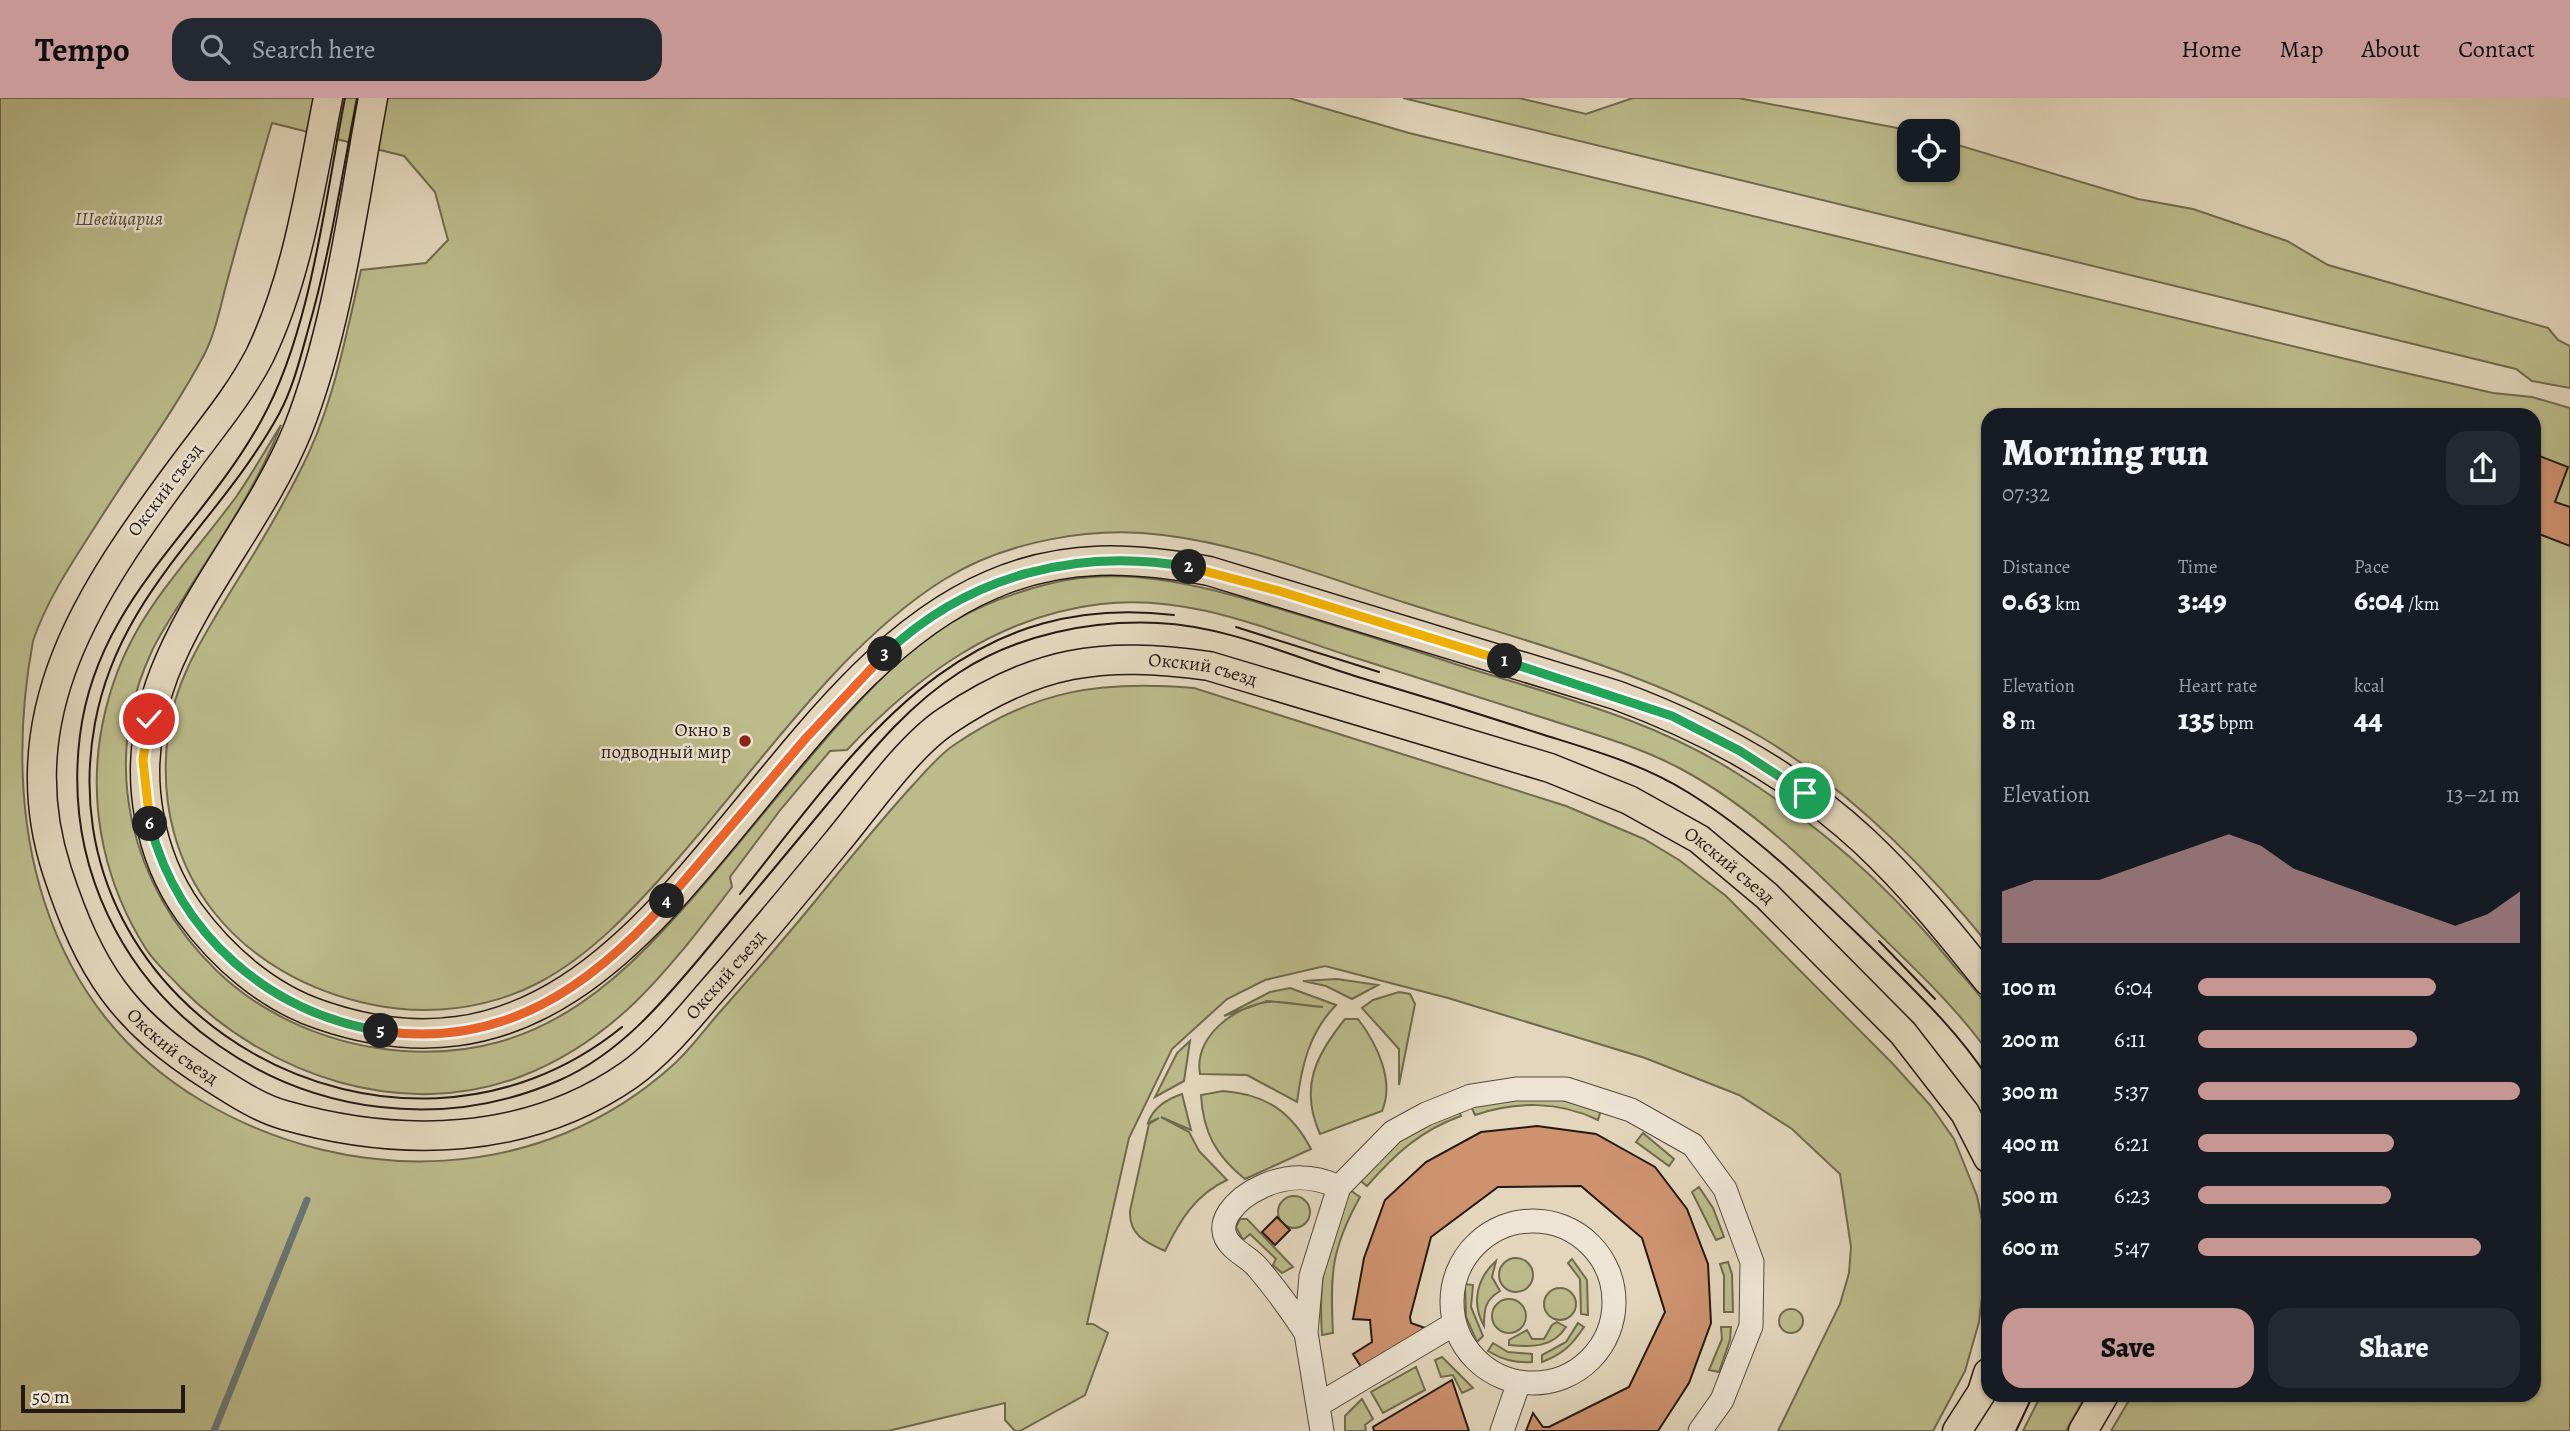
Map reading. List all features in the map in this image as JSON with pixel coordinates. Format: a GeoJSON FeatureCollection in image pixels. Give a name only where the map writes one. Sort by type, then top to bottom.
{"type":"FeatureCollection","features":[{"type":"Feature","properties":{"kind":"main road","name":"Окский съезд"},"geometry":{"type":"LineString","coordinates":[[328,98],[303,218],[275,317],[259,356],[239,391],[118,554],[80,621],[62,661],[48,721],[42,784],[51,855],[75,927],[112,991],[139,1023],[172,1052],[226,1087],[273,1112],[330,1128],[391,1137],[452,1137],[508,1127],[573,1105],[629,1075],[663,1046],[735,965],[892,776],[939,726],[997,689],[1044,672],[1099,658],[1152,658],[1209,666],[1550,768],[1629,800],[1699,839],[1767,896],[1903,1033],[1965,1113],[1981,1144]]}},
{"type":"Feature","properties":{"kind":"main road"},"geometry":{"type":"LineString","coordinates":[[373,98],[315,381],[298,430],[271,487],[187,621],[161,674],[149,719],[143,760],[151,826],[162,860],[184,906],[217,947],[262,986],[310,1012],[372,1030],[404,1034],[468,1031],[505,1021],[558,998],[624,947],[696,868],[850,689],[902,638],[946,607],[992,584],[1042,568],[1100,560],[1148,560],[1209,571],[1616,695],[1672,716],[1740,751],[1805,793],[1863,840],[1923,901],[1981,972]]}},
{"type":"Feature","properties":{"kind":"main road"},"geometry":{"type":"LineString","coordinates":[[1956,1431],[1981,1394]]}},
{"type":"Feature","properties":{"kind":"main road"},"geometry":{"type":"LineString","coordinates":[[2083,1431],[2100,1402]]}},
{"type":"Feature","properties":{"kind":"street"},"geometry":{"type":"LineString","coordinates":[[1322,1431],[1306,1333],[1311,1276],[1339,1187],[1392,1132],[1471,1097],[1516,1089],[1566,1089],[1630,1110],[1693,1145],[1726,1189],[1752,1262],[1751,1326],[1722,1400],[1700,1431]]}},
{"type":"Feature","properties":{"kind":"street"},"geometry":{"type":"LineString","coordinates":[[1306,1333],[1255,1264],[1231,1246],[1223,1233],[1225,1216],[1236,1204],[1261,1187],[1293,1177],[1319,1178],[1339,1187]]}},
{"type":"Feature","properties":{"kind":"street"},"geometry":{"type":"LineString","coordinates":[[1522,1221],[1550,1222],[1583,1238],[1597,1251],[1610,1274],[1615,1299],[1608,1332],[1601,1349],[1583,1368],[1560,1380],[1534,1384],[1508,1381],[1485,1369],[1465,1349],[1454,1324],[1451,1296],[1458,1269],[1474,1246],[1496,1229],[1522,1221]]}},
{"type":"Feature","properties":{"kind":"street"},"geometry":{"type":"LineString","coordinates":[[1318,1405],[1454,1324]]}},
{"type":"Feature","properties":{"kind":"street"},"geometry":{"type":"LineString","coordinates":[[1502,1431],[1519,1382]]}},
{"type":"Feature","properties":{"kind":"green space","name":"Швейцария"},"geometry":{"type":"Polygon","coordinates":[[[0,98],[1289,98],[1409,133],[2375,366],[2493,393],[2532,397],[2570,408],[2570,1431],[2111,1431],[2128,1402],[2541,1402],[2541,408],[1981,408],[1981,936],[1884,830],[1825,780],[1761,737],[1676,694],[1542,645],[1256,554],[1163,535],[1108,533],[1050,539],[995,555],[945,579],[907,606],[870,637],[835,672],[644,896],[612,929],[558,972],[519,992],[479,1004],[437,1010],[395,1008],[374,1005],[326,991],[283,971],[245,945],[214,912],[190,875],[174,832],[166,785],[168,734],[185,673],[204,635],[278,513],[311,447],[330,398],[361,270],[426,263],[448,240],[435,192],[404,156],[272,123],[208,346],[178,400],[76,556],[52,598],[33,641],[24,708],[23,774],[29,839],[44,902],[69,960],[103,1014],[147,1061],[202,1101],[260,1130],[320,1149],[382,1160],[444,1161],[506,1152],[565,1133],[621,1104],[673,1065],[781,942],[888,813],[954,745],[1012,712],[1069,693],[1128,686],[1194,688],[1566,806],[1644,839],[1679,860],[1726,896],[1893,1064],[1930,1105],[1954,1139],[1977,1196],[1981,1215],[1979,1322],[1965,1371],[1933,1431],[1778,1431],[1840,1304],[1849,1273],[1851,1247],[1840,1174],[1792,1129],[1739,1095],[1645,1058],[1448,998],[1325,966],[1265,980],[1227,999],[1172,1049],[1129,1138],[1087,1324],[1093,1324],[1108,1333],[1085,1395],[1020,1431],[1015,1431],[1005,1420],[1005,1403],[888,1431],[0,1431],[0,98]]]}},
{"type":"Feature","properties":{"kind":"green space"},"geometry":{"type":"Polygon","coordinates":[[[1403,98],[1519,98],[1586,114],[1633,98],[1738,98],[1897,128],[1897,182],[1960,182],[1960,146],[2138,199],[2193,209],[2287,241],[2328,265],[2548,328],[2558,340],[2570,346],[2570,388],[2532,381],[2516,369],[1403,98]]]}},
{"type":"Feature","properties":{"kind":"green space"},"geometry":{"type":"Polygon","coordinates":[[[281,425],[250,491],[151,653],[136,695],[128,738],[126,780],[132,822],[144,862],[162,901],[186,937],[216,970],[256,1002],[302,1027],[326,1036],[403,1051],[454,1050],[500,1042],[541,1026],[579,1004],[615,977],[648,946],[713,874],[854,707],[921,643],[974,610],[1012,595],[1084,577],[1117,576],[1183,584],[1248,599],[1601,710],[1705,754],[1798,815],[1854,861],[1906,911],[1981,998],[1981,1043],[1934,988],[1807,863],[1735,803],[1681,769],[1614,740],[1265,627],[1200,610],[1135,602],[1101,604],[1063,611],[1028,621],[994,636],[931,674],[901,698],[847,750],[830,751],[781,809],[730,877],[732,887],[687,945],[640,997],[615,1021],[587,1042],[522,1076],[477,1089],[431,1094],[385,1092],[339,1082],[296,1067],[254,1045],[216,1019],[158,964],[132,925],[120,900],[104,848],[99,821],[97,766],[100,738],[108,700],[120,666],[151,608],[236,497],[281,425]]]}},
{"type":"Feature","properties":{"kind":"green space"},"geometry":{"type":"Polygon","coordinates":[[[1337,979],[1378,985],[1352,999],[1326,986],[1303,981],[1337,979]]]}},
{"type":"Feature","properties":{"kind":"green space"},"geometry":{"type":"Polygon","coordinates":[[[1290,988],[1336,1005],[1320,1026],[1309,1049],[1297,1102],[1247,1075],[1200,1074],[1203,1048],[1210,1036],[1230,1017],[1244,1009],[1224,1016],[1270,992],[1290,988]]]}},
{"type":"Feature","properties":{"kind":"green space"},"geometry":{"type":"Polygon","coordinates":[[[1399,992],[1410,994],[1415,1004],[1399,1085],[1399,1049],[1362,1008],[1373,1000],[1399,992]]]}},
{"type":"Feature","properties":{"kind":"green space"},"geometry":{"type":"Polygon","coordinates":[[[1345,1019],[1358,1019],[1372,1040],[1385,1075],[1385,1099],[1382,1111],[1320,1134],[1311,1101],[1314,1072],[1326,1046],[1345,1019]]]}},
{"type":"Feature","properties":{"kind":"green space"},"geometry":{"type":"Polygon","coordinates":[[[1190,1041],[1184,1081],[1155,1097],[1177,1053],[1190,1041]]]}},
{"type":"Feature","properties":{"kind":"green space"},"geometry":{"type":"Polygon","coordinates":[[[1223,1091],[1252,1096],[1275,1107],[1295,1124],[1311,1149],[1245,1179],[1219,1152],[1208,1132],[1202,1108],[1201,1095],[1223,1091]]]}},
{"type":"Feature","properties":{"kind":"green space"},"geometry":{"type":"Polygon","coordinates":[[[1182,1094],[1191,1130],[1161,1117],[1189,1132],[1199,1151],[1227,1180],[1206,1193],[1190,1209],[1165,1251],[1145,1241],[1135,1232],[1130,1211],[1149,1124],[1159,1118],[1148,1123],[1150,1118],[1161,1105],[1182,1094]]]}},
{"type":"Feature","properties":{"kind":"green space"},"geometry":{"type":"Polygon","coordinates":[[[1550,1097],[1601,1110],[1598,1120],[1568,1109],[1537,1105],[1506,1107],[1475,1115],[1470,1104],[1550,1097]]]}},
{"type":"Feature","properties":{"kind":"green space"},"geometry":{"type":"Polygon","coordinates":[[[1457,1105],[1461,1116],[1433,1128],[1410,1144],[1367,1186],[1357,1178],[1385,1148],[1457,1105]]]}},
{"type":"Feature","properties":{"kind":"green space"},"geometry":{"type":"Polygon","coordinates":[[[1643,1133],[1674,1159],[1669,1166],[1636,1142],[1643,1133]]]}},
{"type":"Feature","properties":{"kind":"green space"},"geometry":{"type":"Polygon","coordinates":[[[1699,1187],[1713,1208],[1724,1237],[1716,1240],[1692,1192],[1699,1187]]]}},
{"type":"Feature","properties":{"kind":"green space"},"geometry":{"type":"Polygon","coordinates":[[[1350,1190],[1360,1197],[1343,1232],[1334,1262],[1333,1333],[1322,1335],[1321,1295],[1326,1260],[1335,1227],[1350,1190]]]}},
{"type":"Feature","properties":{"kind":"green space"},"geometry":{"type":"Polygon","coordinates":[[[1294,1196],[1306,1200],[1310,1212],[1306,1224],[1294,1228],[1282,1224],[1278,1212],[1282,1200],[1294,1196]]]}},
{"type":"Feature","properties":{"kind":"green space"},"geometry":{"type":"Polygon","coordinates":[[[1240,1219],[1247,1219],[1293,1267],[1282,1273],[1273,1265],[1276,1259],[1250,1234],[1243,1240],[1236,1227],[1240,1219]]]}},
{"type":"Feature","properties":{"kind":"green space"},"geometry":{"type":"Polygon","coordinates":[[[1516,1258],[1528,1263],[1533,1275],[1528,1287],[1516,1292],[1504,1287],[1499,1275],[1504,1263],[1516,1258]]]}},
{"type":"Feature","properties":{"kind":"green space"},"geometry":{"type":"Polygon","coordinates":[[[1572,1259],[1587,1280],[1588,1315],[1581,1314],[1580,1279],[1568,1263],[1572,1259]]]}},
{"type":"Feature","properties":{"kind":"green space"},"geometry":{"type":"Polygon","coordinates":[[[1496,1261],[1492,1277],[1500,1291],[1486,1305],[1484,1326],[1478,1309],[1478,1291],[1484,1275],[1496,1261]]]}},
{"type":"Feature","properties":{"kind":"green space"},"geometry":{"type":"Polygon","coordinates":[[[1728,1262],[1732,1274],[1733,1312],[1724,1312],[1724,1276],[1720,1264],[1728,1262]]]}},
{"type":"Feature","properties":{"kind":"green space"},"geometry":{"type":"Polygon","coordinates":[[[1465,1284],[1473,1285],[1471,1307],[1483,1336],[1477,1342],[1466,1317],[1465,1284]]]}},
{"type":"Feature","properties":{"kind":"green space"},"geometry":{"type":"Polygon","coordinates":[[[1560,1288],[1571,1293],[1576,1304],[1571,1315],[1560,1320],[1549,1315],[1544,1304],[1549,1293],[1560,1288]]]}},
{"type":"Feature","properties":{"kind":"green space"},"geometry":{"type":"Polygon","coordinates":[[[1509,1299],[1521,1304],[1526,1316],[1521,1328],[1509,1333],[1497,1328],[1492,1316],[1497,1304],[1509,1299]]]}},
{"type":"Feature","properties":{"kind":"green space"},"geometry":{"type":"Polygon","coordinates":[[[1791,1309],[1800,1312],[1803,1321],[1800,1330],[1791,1333],[1782,1330],[1779,1321],[1782,1312],[1791,1309]]]}},
{"type":"Feature","properties":{"kind":"green space"},"geometry":{"type":"Polygon","coordinates":[[[1557,1322],[1566,1327],[1555,1339],[1541,1345],[1509,1345],[1509,1340],[1527,1330],[1532,1339],[1544,1339],[1552,1325],[1557,1322]]]}},
{"type":"Feature","properties":{"kind":"green space"},"geometry":{"type":"Polygon","coordinates":[[[1578,1323],[1584,1327],[1571,1344],[1556,1356],[1542,1362],[1542,1355],[1566,1342],[1578,1323]]]}},
{"type":"Feature","properties":{"kind":"green space"},"geometry":{"type":"Polygon","coordinates":[[[1721,1327],[1731,1327],[1730,1340],[1719,1372],[1709,1370],[1722,1339],[1721,1327]]]}},
{"type":"Feature","properties":{"kind":"green space"},"geometry":{"type":"Polygon","coordinates":[[[1493,1343],[1508,1352],[1532,1354],[1532,1362],[1509,1360],[1494,1354],[1488,1351],[1493,1343]]]}},
{"type":"Feature","properties":{"kind":"green space"},"geometry":{"type":"Polygon","coordinates":[[[1442,1357],[1473,1388],[1462,1393],[1453,1375],[1441,1377],[1435,1360],[1442,1357]]]}},
{"type":"Feature","properties":{"kind":"green space"},"geometry":{"type":"Polygon","coordinates":[[[1416,1367],[1425,1390],[1383,1413],[1371,1392],[1416,1367]]]}},
{"type":"Feature","properties":{"kind":"green space"},"geometry":{"type":"Polygon","coordinates":[[[1362,1399],[1373,1419],[1365,1425],[1366,1431],[1345,1431],[1345,1416],[1362,1399]]]}},
{"type":"Feature","properties":{"kind":"green space"},"geometry":{"type":"Polygon","coordinates":[[[2038,1402],[2082,1402],[2066,1431],[2023,1431],[2038,1402]]]}},
{"type":"Feature","properties":{"kind":"building"},"geometry":{"type":"Polygon","coordinates":[[[2541,457],[2568,467],[2555,502],[2570,507],[2570,546],[2541,535],[2541,457]]]}},
{"type":"Feature","properties":{"kind":"building"},"geometry":{"type":"Polygon","coordinates":[[[1537,1126],[1596,1134],[1655,1167],[1687,1209],[1708,1264],[1711,1323],[1689,1383],[1658,1431],[1526,1431],[1533,1413],[1543,1427],[1549,1427],[1629,1387],[1665,1312],[1642,1238],[1581,1186],[1498,1187],[1431,1237],[1410,1317],[1411,1323],[1428,1329],[1363,1370],[1353,1354],[1372,1342],[1370,1320],[1353,1319],[1364,1258],[1385,1200],[1426,1162],[1481,1132],[1537,1126]]]}},
{"type":"Feature","properties":{"kind":"building"},"geometry":{"type":"Polygon","coordinates":[[[1277,1217],[1290,1230],[1275,1245],[1262,1232],[1277,1217]]]}},
{"type":"Feature","properties":{"kind":"building"},"geometry":{"type":"Polygon","coordinates":[[[1452,1380],[1469,1431],[1374,1431],[1373,1427],[1452,1380]]]}},
{"type":"Feature","properties":{"kind":"waterway"},"geometry":{"type":"LineString","coordinates":[[214,1431],[307,1200]]}},
{"type":"Feature","properties":{"kind":"tram line"},"geometry":{"type":"LineString","coordinates":[[345,98],[314,264],[292,347],[278,386],[261,421],[236,461],[129,606],[107,645],[90,687],[80,735],[81,830],[108,915],[155,988],[219,1046],[295,1086],[380,1107],[470,1106],[560,1080],[620,1042],[655,1009],[871,752],[904,717],[940,686],[982,659],[1030,639],[1080,627],[1158,623],[1209,630],[1260,644],[1598,752],[1672,783],[1738,827],[1806,885],[1933,1010],[1981,1068]]}},
{"type":"Feature","properties":{"kind":"tram line"},"geometry":{"type":"LineString","coordinates":[[357,98],[323,273],[288,394],[255,454],[148,597],[125,635],[107,677],[95,723],[93,827],[123,920],[178,996],[254,1054],[342,1089],[437,1098],[532,1079],[622,1027]]}},
{"type":"Feature","properties":{"kind":"tram line"},"geometry":{"type":"LineString","coordinates":[[740,894],[827,784],[872,734],[920,689],[973,653],[1032,627],[1098,613],[1174,615]]}},
{"type":"Feature","properties":{"kind":"tram line"},"geometry":{"type":"LineString","coordinates":[[1236,627],[1379,672]]}},
{"type":"Feature","properties":{"kind":"tram line"},"geometry":{"type":"LineString","coordinates":[[1879,941],[1935,999]]}},
{"type":"Feature","properties":{"kind":"tram line"},"geometry":{"type":"LineString","coordinates":[[2016,1431],[2030,1402]]}},
{"type":"Feature","properties":{"kind":"place","name":"Окно в подводный мир"},"geometry":{"type":"Point","coordinates":[745,741]}},
{"type":"Feature","properties":{"kind":"route"},"geometry":{"type":"LineString","coordinates":[[149,719],[143,760],[151,826],[173,887],[184,906],[217,947],[262,986],[310,1012],[346,1024],[404,1034],[468,1031],[505,1021],[558,998],[624,947],[661,908],[859,679],[902,638],[946,607],[992,584],[1042,568],[1072,562],[1148,560],[1209,571],[1616,695],[1672,716],[1740,751],[1805,793]]}}]}
